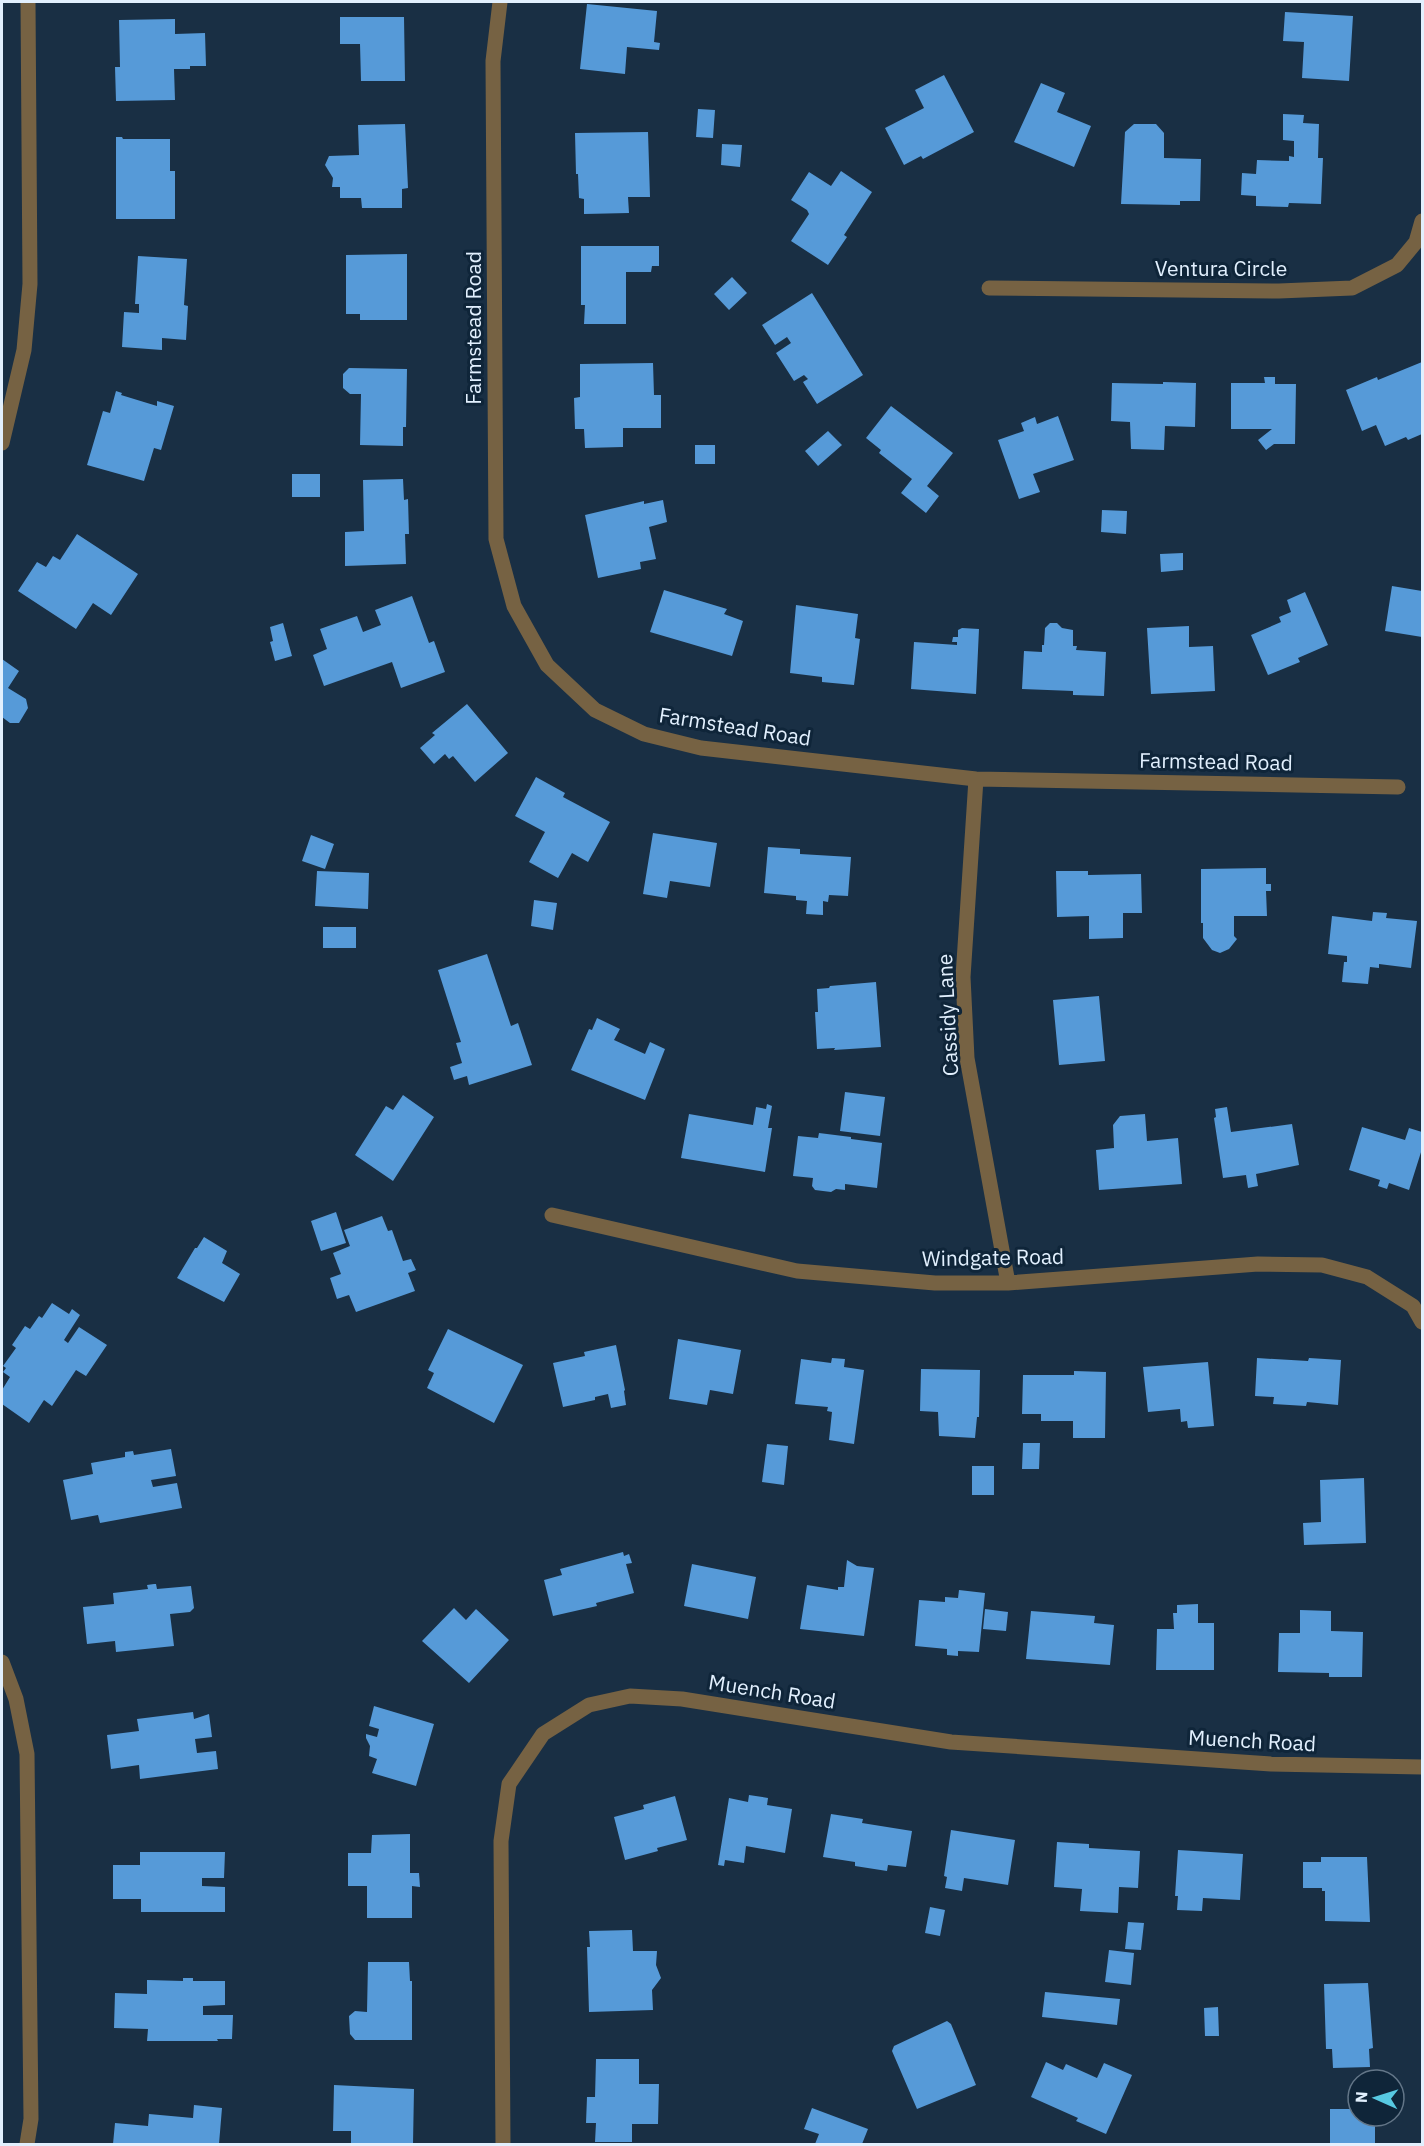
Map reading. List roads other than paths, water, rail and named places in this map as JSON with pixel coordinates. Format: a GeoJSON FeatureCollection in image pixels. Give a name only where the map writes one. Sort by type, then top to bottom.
{"type":"FeatureCollection","features":[{"type":"Feature","properties":{"kind":"street"},"geometry":{"type":"LineString","coordinates":[[2,443],[24,350],[30,284],[28,2]]}},
{"type":"Feature","properties":{"kind":"street","name":"Farmstead Road"},"geometry":{"type":"LineString","coordinates":[[500,2],[493,61],[496,539],[514,606],[547,665],[595,710],[644,734],[701,748],[975,779],[1398,787]]}},
{"type":"Feature","properties":{"kind":"street","name":"Ventura Circle"},"geometry":{"type":"LineString","coordinates":[[989,288],[1279,291],[1352,288],[1396,265],[1416,242],[1422,221]]}},
{"type":"Feature","properties":{"kind":"street","name":"Cassidy Lane"},"geometry":{"type":"LineString","coordinates":[[975,779],[963,977],[967,1058],[1008,1283]]}},
{"type":"Feature","properties":{"kind":"street","name":"Windgate Road"},"geometry":{"type":"LineString","coordinates":[[552,1215],[797,1270],[935,1283],[1008,1283],[1258,1264],[1322,1265],[1367,1277],[1413,1306],[1422,1322]]}},
{"type":"Feature","properties":{"kind":"street"},"geometry":{"type":"LineString","coordinates":[[2,1662],[16,1699],[27,1754],[31,2119],[27,2145]]}},
{"type":"Feature","properties":{"kind":"street","name":"Muench Road"},"geometry":{"type":"LineString","coordinates":[[503,2145],[501,1841],[509,1784],[543,1734],[589,1705],[630,1696],[682,1699],[951,1742],[1271,1764],[1422,1767]]}}]}
